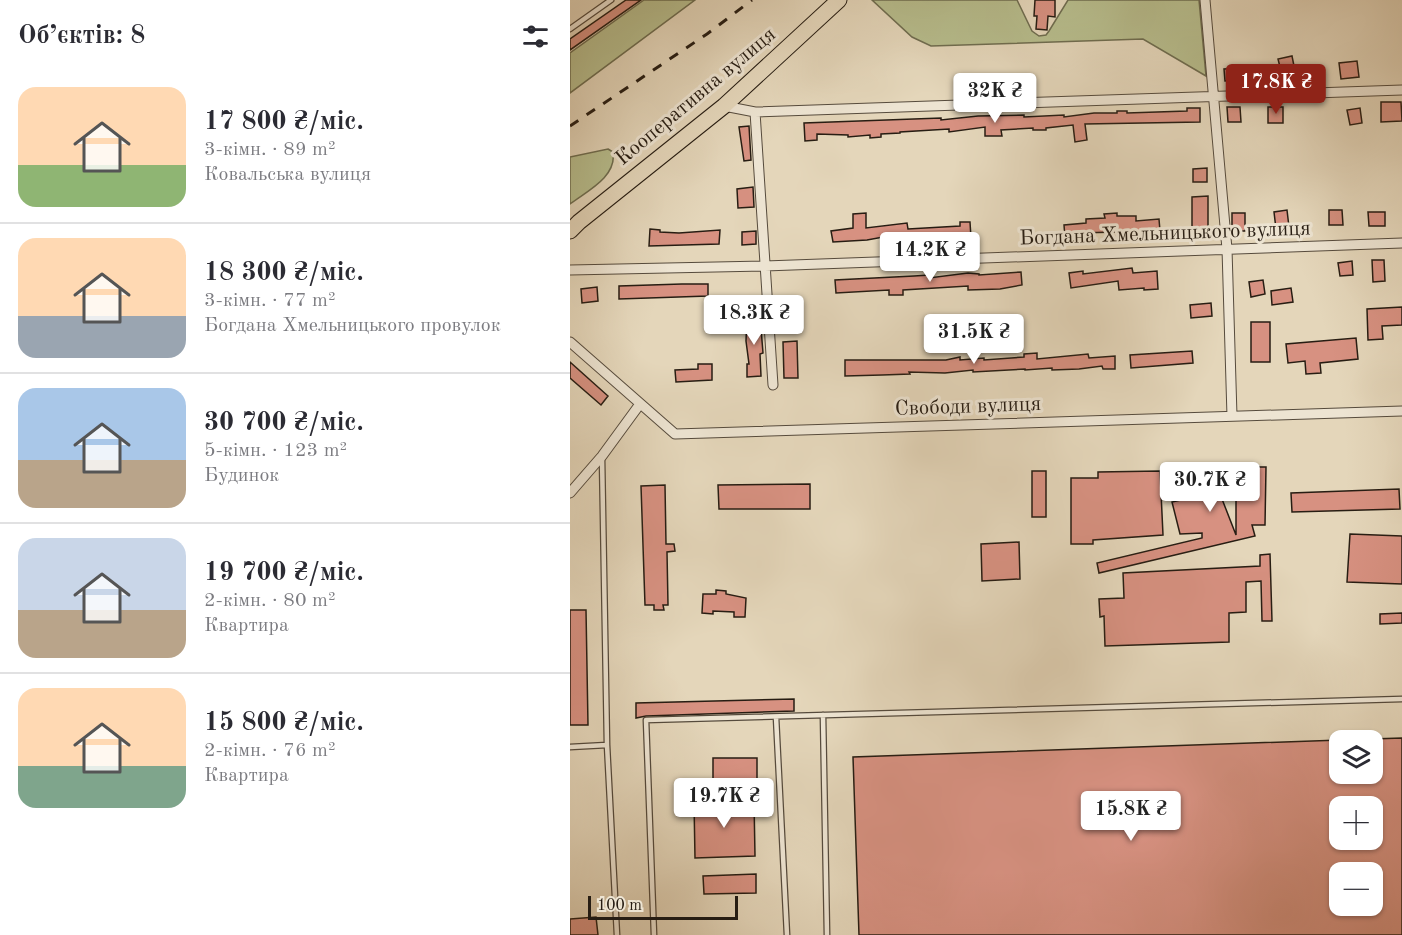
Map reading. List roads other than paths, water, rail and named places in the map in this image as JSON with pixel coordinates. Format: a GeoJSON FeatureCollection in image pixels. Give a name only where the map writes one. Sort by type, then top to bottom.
{"type":"FeatureCollection","features":[{"type":"Feature","properties":{"kind":"main road","name":"Кооперативна вулиця"},"geometry":{"type":"LineString","coordinates":[[573,226],[724,106],[839,0]]}},
{"type":"Feature","properties":{"kind":"street"},"geometry":{"type":"LineString","coordinates":[[1205,0],[1227,249],[1232,416]]}},
{"type":"Feature","properties":{"kind":"street"},"geometry":{"type":"LineString","coordinates":[[724,106],[755,112],[1402,90]]}},
{"type":"Feature","properties":{"kind":"street"},"geometry":{"type":"LineString","coordinates":[[755,112],[773,385]]}},
{"type":"Feature","properties":{"kind":"street","name":"Богдана Хмельницького вулиця"},"geometry":{"type":"LineString","coordinates":[[570,270],[765,266],[1402,243]]}},
{"type":"Feature","properties":{"kind":"street","name":"Свободи вулиця"},"geometry":{"type":"LineString","coordinates":[[570,342],[675,434],[1402,411]]}},
{"type":"Feature","properties":{"kind":"street"},"geometry":{"type":"LineString","coordinates":[[572,486],[602,456],[640,404]]}},
{"type":"Feature","properties":{"kind":"lane"},"geometry":{"type":"LineString","coordinates":[[570,29],[611,0]]}},
{"type":"Feature","properties":{"kind":"lane"},"geometry":{"type":"LineString","coordinates":[[602,456],[607,746],[617,935]]}},
{"type":"Feature","properties":{"kind":"lane"},"geometry":{"type":"LineString","coordinates":[[654,935],[645,720],[1402,699]]}},
{"type":"Feature","properties":{"kind":"lane"},"geometry":{"type":"LineString","coordinates":[[823,715],[827,935]]}},
{"type":"Feature","properties":{"kind":"lane"},"geometry":{"type":"LineString","coordinates":[[776,717],[787,935]]}},
{"type":"Feature","properties":{"kind":"lane"},"geometry":{"type":"LineString","coordinates":[[570,747],[607,746]]}},
{"type":"Feature","properties":{"kind":"railway"},"geometry":{"type":"LineString","coordinates":[[570,126],[707,34],[752,0]]}}]}
